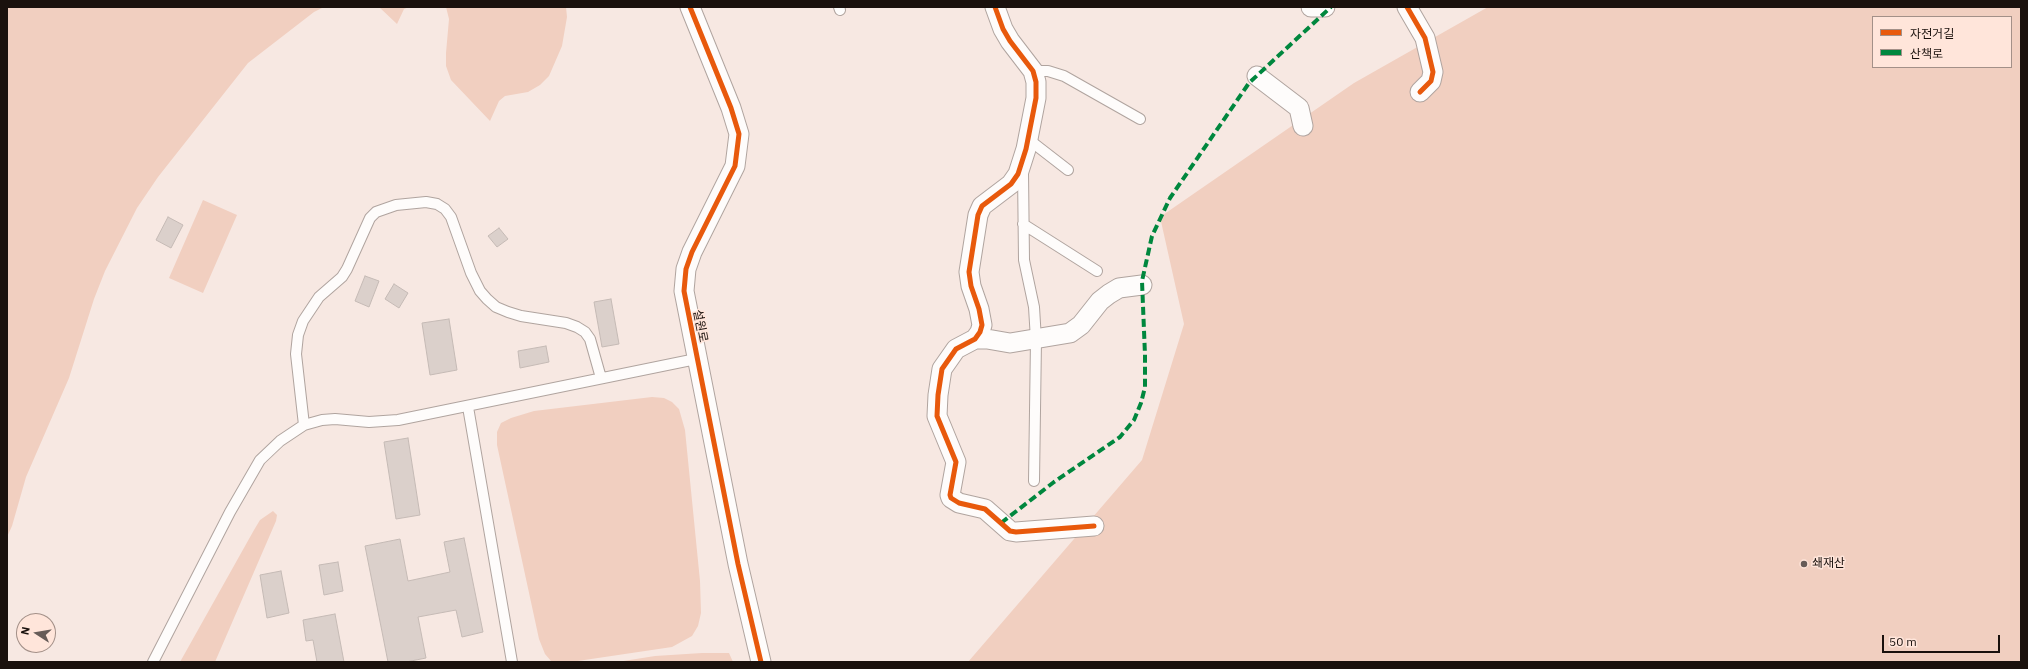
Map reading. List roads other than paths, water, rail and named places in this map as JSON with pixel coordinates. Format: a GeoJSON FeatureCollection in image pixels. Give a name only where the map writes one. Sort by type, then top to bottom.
{"type":"FeatureCollection","features":[{"type":"Feature","properties":{"kind":"street","name":"설원로"},"geometry":{"type":"LineString","coordinates":[[690,7],[732,108],[739,134],[735,166],[719,201],[699,236],[686,269],[684,291],[696,359],[738,564],[761,662]]}},
{"type":"Feature","properties":{"kind":"street"},"geometry":{"type":"LineString","coordinates":[[975,339],[982,325],[971,286],[969,272],[978,215],[982,206],[1011,184],[1018,174],[1028,139],[1036,98],[1036,82],[1033,70],[1010,42],[1003,29],[995,7]]}},
{"type":"Feature","properties":{"kind":"street"},"geometry":{"type":"LineString","coordinates":[[1311,7],[1325,7]]}},
{"type":"Feature","properties":{"kind":"street"},"geometry":{"type":"LineString","coordinates":[[1407,7],[1425,38],[1433,72],[1431,81],[1420,92]]}},
{"type":"Feature","properties":{"kind":"street"},"geometry":{"type":"LineString","coordinates":[[1257,76],[1299,108],[1303,126]]}},
{"type":"Feature","properties":{"kind":"street"},"geometry":{"type":"LineString","coordinates":[[1094,526],[1016,532],[1010,531],[985,509],[959,502],[951,498],[950,489],[956,462],[938,421],[938,395],[942,369],[956,349],[975,339],[987,339],[1010,343],[1036,340],[1070,333],[1081,325],[1100,301],[1109,294],[1119,288],[1142,285]]}},
{"type":"Feature","properties":{"kind":"lane"},"geometry":{"type":"LineString","coordinates":[[1033,70],[1048,71],[1064,76],[1140,119]]}},
{"type":"Feature","properties":{"kind":"lane"},"geometry":{"type":"LineString","coordinates":[[1028,139],[1068,170]]}},
{"type":"Feature","properties":{"kind":"lane"},"geometry":{"type":"LineString","coordinates":[[1023,160],[1024,260],[1034,307],[1036,340],[1034,481]]}},
{"type":"Feature","properties":{"kind":"lane"},"geometry":{"type":"LineString","coordinates":[[304,425],[296,354],[298,335],[303,321],[319,297],[342,277],[347,270],[370,218],[376,212],[396,205],[426,202],[437,204],[445,209],[451,217],[471,273],[480,291],[487,299],[496,307],[508,312],[522,316],[566,323],[581,329],[590,340],[601,378]]}},
{"type":"Feature","properties":{"kind":"lane"},"geometry":{"type":"LineString","coordinates":[[1023,224],[1097,271]]}},
{"type":"Feature","properties":{"kind":"lane"},"geometry":{"type":"LineString","coordinates":[[153,662],[204,560],[255,467],[268,450],[304,425],[335,419],[369,422],[398,420],[468,407],[696,359]]}},
{"type":"Feature","properties":{"kind":"lane"},"geometry":{"type":"LineString","coordinates":[[468,407],[512,662]]}},
{"type":"Feature","properties":{"kind":"place","name":"쇄재산"},"geometry":{"type":"Point","coordinates":[1804,564]}}]}
